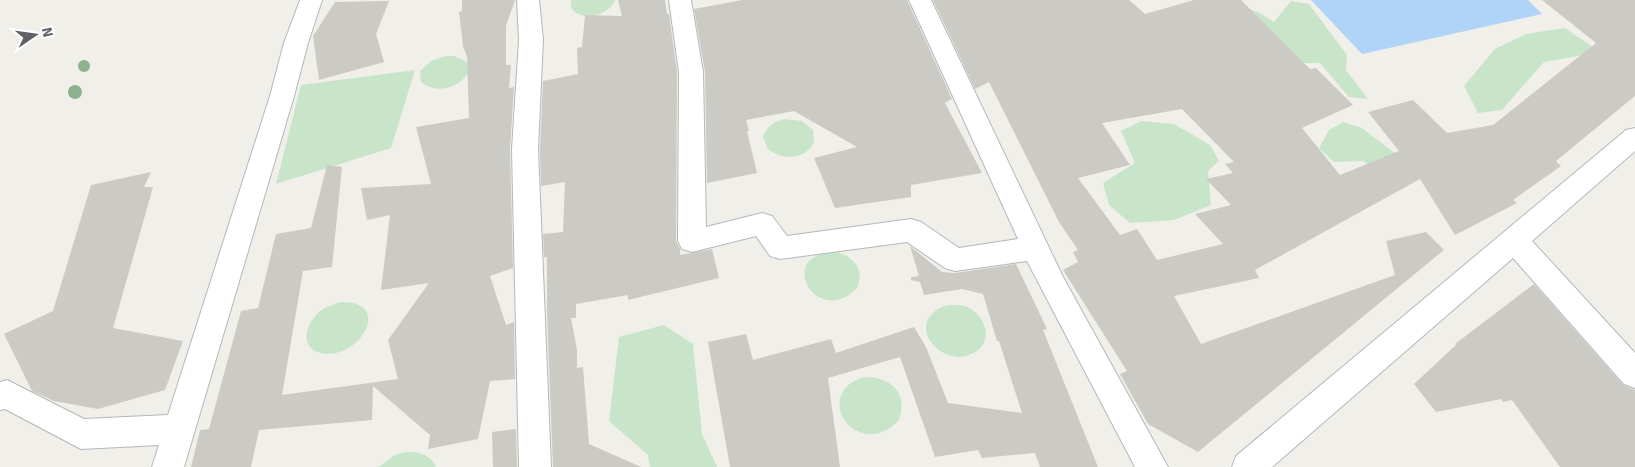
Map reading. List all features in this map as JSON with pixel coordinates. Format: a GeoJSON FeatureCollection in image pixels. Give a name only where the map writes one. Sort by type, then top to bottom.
{"type":"FeatureCollection","features":[{"type":"Feature","properties":{"kind":"street"},"geometry":{"type":"LineString","coordinates":[[168,467],[282,96],[296,43],[311,0]]}},
{"type":"Feature","properties":{"kind":"street"},"geometry":{"type":"LineString","coordinates":[[528,0],[531,40],[525,149],[535,467]]}},
{"type":"Feature","properties":{"kind":"street"},"geometry":{"type":"LineString","coordinates":[[680,0],[690,72],[692,241],[762,224],[780,248],[912,230],[955,260],[1036,248]]}},
{"type":"Feature","properties":{"kind":"street"},"geometry":{"type":"LineString","coordinates":[[920,0],[1052,283],[1152,467]]}},
{"type":"Feature","properties":{"kind":"street"},"geometry":{"type":"LineString","coordinates":[[1248,467],[1635,137]]}},
{"type":"Feature","properties":{"kind":"street"},"geometry":{"type":"LineString","coordinates":[[1514,240],[1635,374]]}},
{"type":"Feature","properties":{"kind":"street"},"geometry":{"type":"LineString","coordinates":[[0,396],[7,394],[81,434],[181,429]]}},
{"type":"Feature","properties":{"kind":"green space"},"geometry":{"type":"Polygon","coordinates":[[[571,0],[615,0],[605,11],[589,16],[575,12],[571,7],[571,0]]]}},
{"type":"Feature","properties":{"kind":"green space"},"geometry":{"type":"Polygon","coordinates":[[[1291,1],[1309,4],[1347,55],[1346,70],[1368,99],[1349,97],[1320,63],[1297,63],[1229,3],[1258,12],[1274,22],[1291,1]]]}},
{"type":"Feature","properties":{"kind":"green space"},"geometry":{"type":"Polygon","coordinates":[[[1565,28],[1596,49],[1595,53],[1544,62],[1502,110],[1478,113],[1464,86],[1495,49],[1526,34],[1565,28]]]}},
{"type":"Feature","properties":{"kind":"green space"},"geometry":{"type":"Polygon","coordinates":[[[446,56],[454,56],[466,61],[469,70],[466,76],[455,85],[441,89],[427,86],[421,82],[420,71],[431,61],[446,56]]]}},
{"type":"Feature","properties":{"kind":"green space"},"geometry":{"type":"Polygon","coordinates":[[[415,70],[391,148],[276,184],[301,85],[415,70]]]}},
{"type":"Feature","properties":{"kind":"green space"},"geometry":{"type":"Polygon","coordinates":[[[785,119],[802,121],[813,130],[814,142],[810,148],[794,157],[781,156],[774,153],[768,149],[763,137],[771,125],[785,119]]]}},
{"type":"Feature","properties":{"kind":"green space"},"geometry":{"type":"Polygon","coordinates":[[[1141,121],[1174,124],[1210,145],[1219,161],[1208,171],[1211,205],[1174,220],[1130,223],[1109,205],[1103,183],[1135,163],[1121,131],[1141,121]]]}},
{"type":"Feature","properties":{"kind":"green space"},"geometry":{"type":"Polygon","coordinates":[[[1343,122],[1362,128],[1409,164],[1399,186],[1363,161],[1334,162],[1319,148],[1329,130],[1343,122]]]}},
{"type":"Feature","properties":{"kind":"green space"},"geometry":{"type":"Polygon","coordinates":[[[836,252],[853,261],[859,270],[859,281],[857,288],[842,299],[828,300],[816,295],[808,286],[804,275],[807,264],[817,256],[836,252]]]}},
{"type":"Feature","properties":{"kind":"green space"},"geometry":{"type":"Polygon","coordinates":[[[342,302],[358,305],[366,311],[368,320],[365,331],[348,348],[335,353],[321,353],[314,350],[307,340],[311,321],[323,309],[342,302]]]}},
{"type":"Feature","properties":{"kind":"green space"},"geometry":{"type":"Polygon","coordinates":[[[948,305],[967,307],[973,310],[982,320],[986,333],[983,345],[978,350],[965,356],[952,356],[940,351],[932,343],[927,333],[927,322],[934,312],[948,305]]]}},
{"type":"Feature","properties":{"kind":"green space"},"geometry":{"type":"Polygon","coordinates":[[[664,325],[693,344],[702,434],[717,467],[650,467],[648,455],[609,421],[619,337],[664,325]]]}},
{"type":"Feature","properties":{"kind":"green space"},"geometry":{"type":"Polygon","coordinates":[[[864,377],[890,383],[899,395],[901,410],[899,420],[883,431],[868,434],[855,430],[846,421],[840,410],[841,397],[848,386],[864,377]]]}},
{"type":"Feature","properties":{"kind":"green space"},"geometry":{"type":"Polygon","coordinates":[[[406,452],[424,455],[431,459],[436,467],[379,467],[395,455],[406,452]]]}},
{"type":"Feature","properties":{"kind":"water"},"geometry":{"type":"Polygon","coordinates":[[[1311,0],[1528,0],[1542,14],[1362,54],[1311,0]]]}},
{"type":"Feature","properties":{"kind":"building"},"geometry":{"type":"Polygon","coordinates":[[[462,0],[515,0],[506,26],[506,65],[511,65],[509,88],[514,87],[510,149],[513,268],[490,276],[506,325],[514,322],[515,379],[490,381],[478,439],[428,449],[430,435],[373,386],[372,420],[259,430],[251,467],[191,467],[200,430],[209,429],[241,311],[258,308],[276,234],[311,228],[327,165],[342,167],[332,267],[303,271],[282,395],[398,379],[388,340],[429,283],[381,290],[390,215],[367,220],[361,188],[431,184],[416,127],[469,118],[467,57],[463,46],[459,12],[462,11],[462,0]]]}},
{"type":"Feature","properties":{"kind":"building"},"geometry":{"type":"Polygon","coordinates":[[[618,0],[665,0],[667,14],[669,14],[677,72],[676,241],[680,249],[680,255],[712,249],[719,278],[628,300],[628,295],[576,304],[576,318],[571,318],[577,350],[577,368],[583,367],[589,444],[641,467],[553,467],[547,313],[547,257],[544,257],[543,234],[563,232],[565,182],[541,186],[540,149],[543,81],[578,74],[577,48],[582,47],[585,15],[622,16],[618,0]]]}},
{"type":"Feature","properties":{"kind":"building"},"geometry":{"type":"Polygon","coordinates":[[[742,0],[907,0],[952,99],[945,103],[982,173],[911,185],[911,197],[835,208],[814,158],[857,147],[794,111],[746,120],[757,173],[707,183],[705,72],[694,9],[742,0]]]}},
{"type":"Feature","properties":{"kind":"building"},"geometry":{"type":"Polygon","coordinates":[[[933,0],[1129,0],[1145,14],[1194,0],[1241,0],[1310,69],[1316,68],[1353,105],[1302,128],[1340,175],[1399,151],[1368,112],[1413,100],[1447,133],[1493,125],[1596,43],[1542,0],[1635,0],[1635,96],[1556,161],[1561,166],[1513,200],[1517,203],[1455,235],[1420,179],[1255,270],[1259,278],[1174,296],[1201,344],[1395,275],[1386,241],[1426,232],[1444,250],[1198,452],[1148,424],[1120,374],[1127,371],[1063,270],[1078,262],[1073,252],[1078,250],[1059,222],[989,82],[975,89],[933,0]],[[1182,109],[1102,123],[1130,165],[1078,178],[1120,235],[1137,229],[1157,260],[1223,244],[1195,214],[1231,205],[1206,179],[1233,173],[1225,164],[1234,162],[1182,109]]]}},
{"type":"Feature","properties":{"kind":"building"},"geometry":{"type":"Polygon","coordinates":[[[389,1],[376,34],[384,62],[319,80],[313,36],[335,2],[389,1]]]}},
{"type":"Feature","properties":{"kind":"building"},"geometry":{"type":"Polygon","coordinates":[[[151,172],[144,187],[153,187],[113,328],[183,341],[165,390],[98,409],[54,401],[32,391],[4,334],[53,311],[91,185],[151,172]]]}},
{"type":"Feature","properties":{"kind":"building"},"geometry":{"type":"Polygon","coordinates":[[[910,246],[942,272],[955,273],[1016,264],[1047,329],[1043,330],[1098,467],[1040,467],[1035,453],[982,458],[978,450],[935,457],[900,357],[828,378],[840,467],[730,467],[708,342],[746,334],[753,360],[831,339],[836,353],[914,327],[926,347],[948,403],[1022,413],[983,294],[962,289],[924,295],[920,282],[911,280],[911,277],[919,276],[910,246]]]}},
{"type":"Feature","properties":{"kind":"building"},"geometry":{"type":"Polygon","coordinates":[[[1534,284],[1623,385],[1635,390],[1635,467],[1560,467],[1512,400],[1503,402],[1501,399],[1436,412],[1414,384],[1455,344],[1534,284]]]}},
{"type":"Feature","properties":{"kind":"building"},"geometry":{"type":"Polygon","coordinates":[[[516,429],[517,467],[493,467],[492,432],[516,429]]]}}]}
